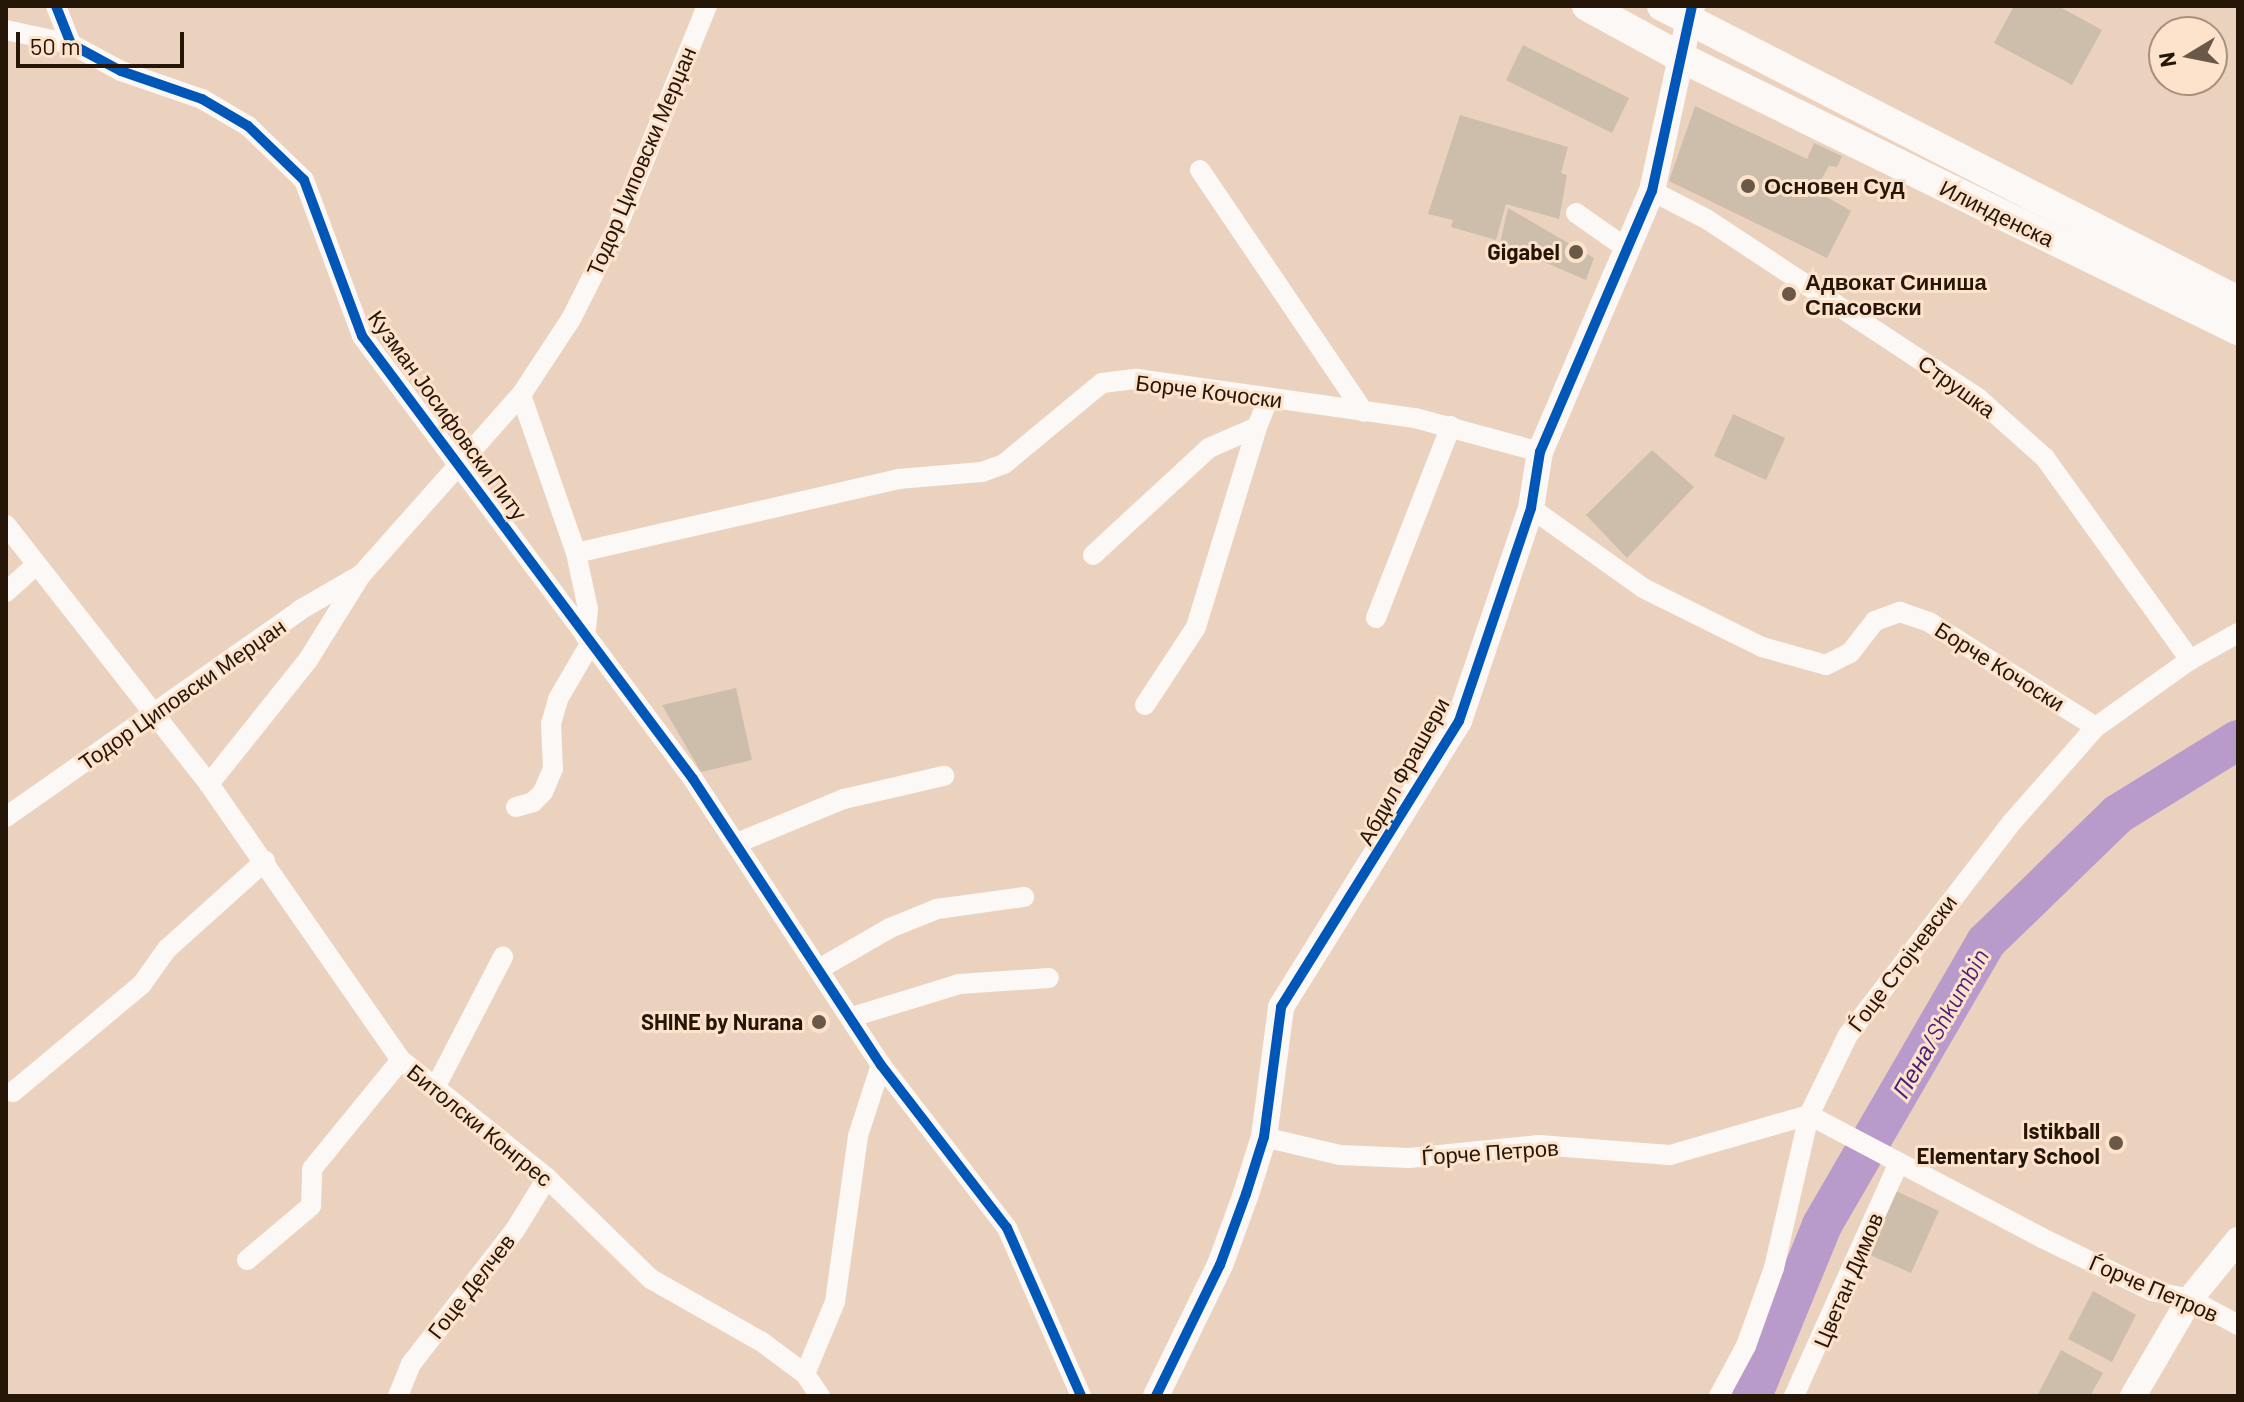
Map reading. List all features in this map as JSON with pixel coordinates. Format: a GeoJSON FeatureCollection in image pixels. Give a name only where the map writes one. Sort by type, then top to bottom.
{"type":"FeatureCollection","features":[{"type":"Feature","properties":{"kind":"main road","name":"Илинденска"},"geometry":{"type":"LineString","coordinates":[[1587,6],[1680,57],[2238,330]]}},
{"type":"Feature","properties":{"kind":"main road","name":"Илинденска"},"geometry":{"type":"LineString","coordinates":[[1662,6],[1690,13],[2237,298]]}},
{"type":"Feature","properties":{"kind":"street"},"geometry":{"type":"LineString","coordinates":[[56,6],[71,44]]}},
{"type":"Feature","properties":{"kind":"street","name":"Тодор Циповски Мерџан"},"geometry":{"type":"LineString","coordinates":[[209,784],[308,660],[361,575],[521,395],[571,319],[616,230],[707,6]]}},
{"type":"Feature","properties":{"kind":"street","name":"Абдил Фрашери"},"geometry":{"type":"LineString","coordinates":[[1156,1396],[1220,1265],[1264,1137],[1281,1007],[1459,721],[1531,508],[1540,452],[1652,191],[1690,13]]}},
{"type":"Feature","properties":{"kind":"street","name":"Кузман Јосифовски Питу"},"geometry":{"type":"LineString","coordinates":[[6,30],[71,44],[121,71],[202,99],[280,151],[304,180],[362,336],[737,843],[881,1065],[1007,1228],[1081,1396]]}},
{"type":"Feature","properties":{"kind":"street"},"geometry":{"type":"LineString","coordinates":[[1200,170],[1364,412]]}},
{"type":"Feature","properties":{"kind":"street","name":"Струшка"},"geometry":{"type":"LineString","coordinates":[[1652,191],[1708,220],[1979,399],[2045,458],[2190,660]]}},
{"type":"Feature","properties":{"kind":"street"},"geometry":{"type":"LineString","coordinates":[[1576,213],[1626,248]]}},
{"type":"Feature","properties":{"kind":"street","name":"Борче Кочоски"},"geometry":{"type":"LineString","coordinates":[[576,553],[898,479],[982,472],[1004,464],[1102,383],[1137,379],[1451,426],[1540,452]]}},
{"type":"Feature","properties":{"kind":"street"},"geometry":{"type":"LineString","coordinates":[[516,807],[533,802],[543,792],[553,769],[551,724],[558,699],[588,640],[588,609],[576,553],[521,395]]}},
{"type":"Feature","properties":{"kind":"street"},"geometry":{"type":"LineString","coordinates":[[1145,705],[1196,627],[1257,427],[1269,398]]}},
{"type":"Feature","properties":{"kind":"street"},"geometry":{"type":"LineString","coordinates":[[1376,618],[1451,426]]}},
{"type":"Feature","properties":{"kind":"street"},"geometry":{"type":"LineString","coordinates":[[1093,555],[1209,448],[1257,427]]}},
{"type":"Feature","properties":{"kind":"street","name":"Борче Кочоски"},"geometry":{"type":"LineString","coordinates":[[1531,508],[1643,588],[1762,647],[1826,665],[1850,653],[1875,621],[1900,612],[1929,622],[2096,727]]}},
{"type":"Feature","properties":{"kind":"street","name":"Битолски Конгрес"},"geometry":{"type":"LineString","coordinates":[[6,525],[209,784],[401,1060],[547,1178],[651,1279],[762,1342],[805,1374],[820,1396]]}},
{"type":"Feature","properties":{"kind":"street"},"geometry":{"type":"LineString","coordinates":[[6,592],[36,565]]}},
{"type":"Feature","properties":{"kind":"street","name":"Тодор Циповски Мерџан"},"geometry":{"type":"LineString","coordinates":[[6,817],[154,717],[300,610],[361,575]]}},
{"type":"Feature","properties":{"kind":"street","name":"Ѓоце Стојчевски"},"geometry":{"type":"LineString","coordinates":[[1719,1396],[1746,1346],[1774,1268],[1809,1115],[1848,1035],[2013,821],[2096,727],[2190,660],[2238,633]]}},
{"type":"Feature","properties":{"kind":"street"},"geometry":{"type":"LineString","coordinates":[[737,843],[844,799],[944,776]]}},
{"type":"Feature","properties":{"kind":"street"},"geometry":{"type":"LineString","coordinates":[[13,1092],[142,984],[167,949],[265,861]]}},
{"type":"Feature","properties":{"kind":"street"},"geometry":{"type":"LineString","coordinates":[[819,969],[890,928],[937,909],[1024,897]]}},
{"type":"Feature","properties":{"kind":"street"},"geometry":{"type":"LineString","coordinates":[[435,1088],[503,957]]}},
{"type":"Feature","properties":{"kind":"street"},"geometry":{"type":"LineString","coordinates":[[852,1017],[959,984],[1049,978]]}},
{"type":"Feature","properties":{"kind":"street"},"geometry":{"type":"LineString","coordinates":[[247,1260],[311,1206],[312,1169],[401,1060]]}},
{"type":"Feature","properties":{"kind":"street"},"geometry":{"type":"LineString","coordinates":[[805,1374],[835,1302],[858,1136],[881,1065]]}},
{"type":"Feature","properties":{"kind":"street","name":"Ѓорче Петров"},"geometry":{"type":"LineString","coordinates":[[1264,1137],[1340,1155],[1409,1158],[1539,1145],[1670,1155],[1809,1115],[2152,1291],[2190,1299],[2238,1325]]}},
{"type":"Feature","properties":{"kind":"street","name":"Цветан Димов"},"geometry":{"type":"LineString","coordinates":[[1794,1396],[1890,1157]]}},
{"type":"Feature","properties":{"kind":"street","name":"Гоце Делчев"},"geometry":{"type":"LineString","coordinates":[[398,1396],[411,1364],[515,1230],[547,1178]]}},
{"type":"Feature","properties":{"kind":"street"},"geometry":{"type":"LineString","coordinates":[[2133,1396],[2190,1299],[2238,1240]]}},
{"type":"Feature","properties":{"kind":"building"},"geometry":{"type":"Polygon","coordinates":[[[2014,6],[2058,6],[2102,30],[2072,85],[1994,43],[2014,6]]]}},
{"type":"Feature","properties":{"kind":"building"},"geometry":{"type":"Polygon","coordinates":[[[1523,45],[1629,98],[1612,133],[1506,80],[1523,45]]]}},
{"type":"Feature","properties":{"kind":"building","name":"Основен Суд"},"geometry":{"type":"Polygon","coordinates":[[[1695,106],[1807,159],[1814,143],[1842,156],[1837,167],[1829,166],[1815,190],[1851,211],[1827,258],[1669,181],[1695,106]]]}},
{"type":"Feature","properties":{"kind":"building"},"geometry":{"type":"Polygon","coordinates":[[[1460,115],[1568,147],[1561,173],[1567,175],[1559,219],[1506,204],[1496,240],[1451,227],[1453,220],[1428,214],[1460,115]]]}},
{"type":"Feature","properties":{"kind":"building"},"geometry":{"type":"Polygon","coordinates":[[[1508,208],[1594,258],[1586,280],[1500,243],[1508,208]]]}},
{"type":"Feature","properties":{"kind":"building"},"geometry":{"type":"Polygon","coordinates":[[[1733,414],[1785,438],[1766,480],[1714,456],[1733,414]]]}},
{"type":"Feature","properties":{"kind":"building"},"geometry":{"type":"Polygon","coordinates":[[[1652,450],[1694,487],[1627,558],[1586,515],[1652,450]]]}},
{"type":"Feature","properties":{"kind":"building"},"geometry":{"type":"Polygon","coordinates":[[[736,688],[752,760],[701,772],[662,705],[736,688]]]}},
{"type":"Feature","properties":{"kind":"building"},"geometry":{"type":"Polygon","coordinates":[[[1896,1191],[1939,1211],[1911,1273],[1868,1254],[1896,1191]]]}},
{"type":"Feature","properties":{"kind":"building"},"geometry":{"type":"Polygon","coordinates":[[[2093,1291],[2136,1315],[2112,1362],[2068,1339],[2093,1291]]]}},
{"type":"Feature","properties":{"kind":"building"},"geometry":{"type":"Polygon","coordinates":[[[2061,1350],[2103,1373],[2090,1396],[2037,1396],[2061,1350]]]}},
{"type":"Feature","properties":{"kind":"waterway","name":"Пена/Shkumbin"},"geometry":{"type":"LineString","coordinates":[[1752,1396],[1822,1225],[1986,942],[2118,814],[2238,740]]}},
{"type":"Feature","properties":{"kind":"cycle path"},"geometry":{"type":"LineString","coordinates":[[56,6],[71,44],[121,71],[202,99],[248,126],[304,180],[362,336],[693,779],[881,1065],[1007,1228],[1081,1396]]}},
{"type":"Feature","properties":{"kind":"cycle path"},"geometry":{"type":"LineString","coordinates":[[1156,1396],[1220,1265],[1246,1194],[1264,1137],[1281,1007],[1459,721],[1531,508],[1540,452],[1652,191],[1692,6]]}},
{"type":"Feature","properties":{"kind":"place","name":"Основен Суд"},"geometry":{"type":"Point","coordinates":[1748,186]}},
{"type":"Feature","properties":{"kind":"place","name":"Gigabel"},"geometry":{"type":"Point","coordinates":[1576,252]}},
{"type":"Feature","properties":{"kind":"place","name":"Адвокат Синиша Спасовски"},"geometry":{"type":"Point","coordinates":[1789,294]}},
{"type":"Feature","properties":{"kind":"place","name":"SHINE by Nurana"},"geometry":{"type":"Point","coordinates":[819,1022]}},
{"type":"Feature","properties":{"kind":"place","name":"Istikball Elementary School"},"geometry":{"type":"Point","coordinates":[2116,1143]}}]}
